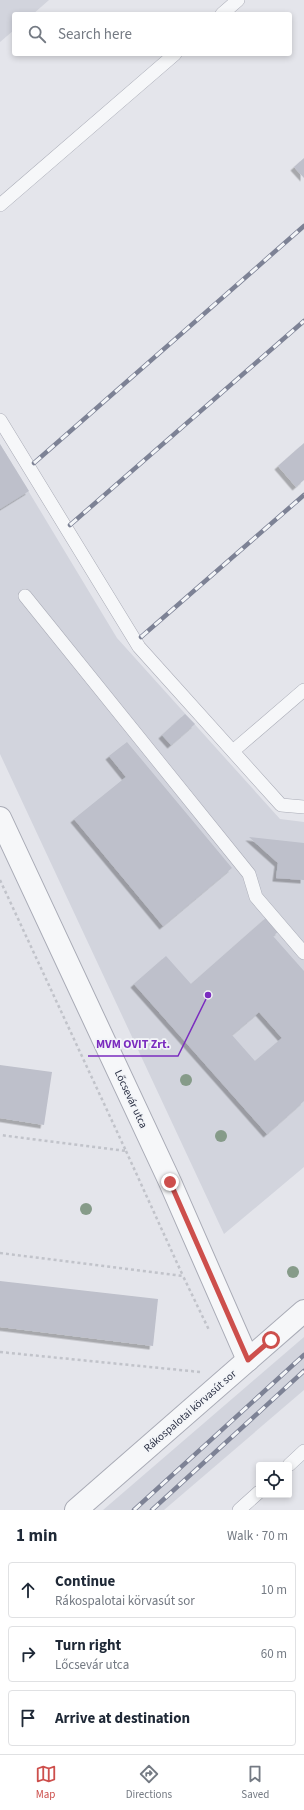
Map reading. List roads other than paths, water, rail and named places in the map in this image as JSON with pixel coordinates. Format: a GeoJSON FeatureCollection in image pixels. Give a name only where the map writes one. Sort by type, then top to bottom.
{"type":"FeatureCollection","features":[{"type":"Feature","properties":{"kind":"street","name":"Lőcsevár utca"},"geometry":{"type":"LineString","coordinates":[[0,818],[170,1182],[248,1360]]}},
{"type":"Feature","properties":{"kind":"street","name":"Rákospalotai körvasút sor"},"geometry":{"type":"LineString","coordinates":[[76,1510],[304,1311]]}},
{"type":"Feature","properties":{"kind":"lane"},"geometry":{"type":"LineString","coordinates":[[224,12],[238,0]]}},
{"type":"Feature","properties":{"kind":"lane"},"geometry":{"type":"LineString","coordinates":[[0,205],[173,56]]}},
{"type":"Feature","properties":{"kind":"lane"},"geometry":{"type":"LineString","coordinates":[[0,420],[139,647],[281,805],[304,807]]}},
{"type":"Feature","properties":{"kind":"lane"},"geometry":{"type":"LineString","coordinates":[[25,596],[249,874],[256,897],[304,953]]}},
{"type":"Feature","properties":{"kind":"lane"},"geometry":{"type":"LineString","coordinates":[[233,751],[304,690]]}},
{"type":"Feature","properties":{"kind":"lane"},"geometry":{"type":"LineString","coordinates":[[292,1462],[304,1451]]}},
{"type":"Feature","properties":{"kind":"lane"},"geometry":{"type":"LineString","coordinates":[[239,1510],[256,1495]]}},
{"type":"Feature","properties":{"kind":"railway"},"geometry":{"type":"LineString","coordinates":[[34,463],[304,226]]}},
{"type":"Feature","properties":{"kind":"railway"},"geometry":{"type":"LineString","coordinates":[[70,525],[304,321]]}},
{"type":"Feature","properties":{"kind":"railway"},"geometry":{"type":"LineString","coordinates":[[141,637],[304,495]]}},
{"type":"Feature","properties":{"kind":"railway"},"geometry":{"type":"LineString","coordinates":[[134,1510],[304,1355]]}},
{"type":"Feature","properties":{"kind":"railway"},"geometry":{"type":"LineString","coordinates":[[152,1510],[304,1371]]}},
{"type":"Feature","properties":{"kind":"place","name":"MVM OVIT Zrt."},"geometry":{"type":"Point","coordinates":[208,995]}}]}
